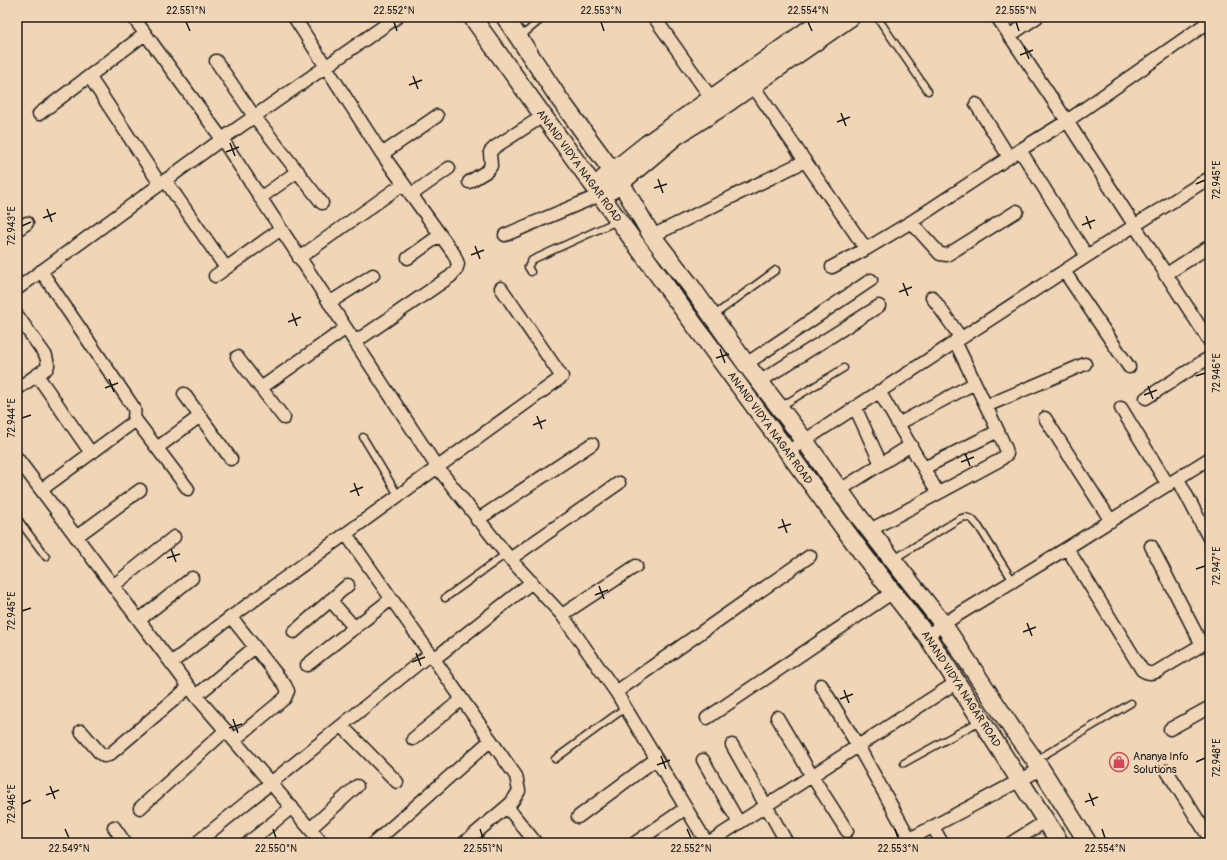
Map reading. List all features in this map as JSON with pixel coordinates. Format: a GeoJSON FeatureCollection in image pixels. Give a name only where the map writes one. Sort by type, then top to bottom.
{"type":"FeatureCollection","features":[{"type":"Feature","properties":{"kind":"main road","name":"ANAND VIDYA NAGAR ROAD"},"geometry":{"type":"LineString","coordinates":[[472,17],[618,221],[787,452],[865,557],[927,636],[1060,843]]}},
{"type":"Feature","properties":{"kind":"main road","name":"ANAND VIDYA NAGAR ROAD"},"geometry":{"type":"LineString","coordinates":[[505,17],[558,97],[616,177],[652,236],[690,285],[759,382],[805,441],[870,530],[943,624],[1038,765],[1088,843]]}},
{"type":"Feature","properties":{"kind":"main road"},"geometry":{"type":"LineString","coordinates":[[715,103],[753,86],[838,19]]}},
{"type":"Feature","properties":{"kind":"main road"},"geometry":{"type":"LineString","coordinates":[[598,193],[616,177],[676,136],[715,103],[838,19]]}},
{"type":"Feature","properties":{"kind":"street"},"geometry":{"type":"LineString","coordinates":[[133,17],[222,139],[436,467],[508,557],[562,615],[616,692],[708,843],[957,682]]}},
{"type":"Feature","properties":{"kind":"street"},"geometry":{"type":"LineString","coordinates":[[294,17],[382,154],[457,259],[458,264],[456,270],[451,276],[355,342]]}},
{"type":"Feature","properties":{"kind":"street"},"geometry":{"type":"LineString","coordinates":[[17,289],[254,116],[396,17]]}},
{"type":"Feature","properties":{"kind":"street"},"geometry":{"type":"LineString","coordinates":[[654,17],[715,103]]}},
{"type":"Feature","properties":{"kind":"street"},"geometry":{"type":"LineString","coordinates":[[997,17],[1133,226],[1166,274],[1206,327],[1210,342]]}},
{"type":"Feature","properties":{"kind":"street"},"geometry":{"type":"LineString","coordinates":[[1009,36],[1037,17]]}},
{"type":"Feature","properties":{"kind":"street"},"geometry":{"type":"LineString","coordinates":[[832,267],[911,222],[1066,121],[1207,22]]}},
{"type":"Feature","properties":{"kind":"street"},"geometry":{"type":"LineString","coordinates":[[39,114],[145,34]]}},
{"type":"Feature","properties":{"kind":"street"},"geometry":{"type":"LineString","coordinates":[[216,61],[254,116],[322,203]]}},
{"type":"Feature","properties":{"kind":"street"},"geometry":{"type":"LineString","coordinates":[[89,76],[163,182],[226,268]]}},
{"type":"Feature","properties":{"kind":"street"},"geometry":{"type":"LineString","coordinates":[[753,86],[866,249]]}},
{"type":"Feature","properties":{"kind":"street"},"geometry":{"type":"LineString","coordinates":[[976,104],[1009,157]]}},
{"type":"Feature","properties":{"kind":"street"},"geometry":{"type":"LineString","coordinates":[[382,154],[437,116]]}},
{"type":"Feature","properties":{"kind":"street"},"geometry":{"type":"LineString","coordinates":[[469,182],[487,172],[491,166],[490,152],[495,147],[543,116]]}},
{"type":"Feature","properties":{"kind":"street"},"geometry":{"type":"LineString","coordinates":[[1020,150],[1087,256]]}},
{"type":"Feature","properties":{"kind":"street"},"geometry":{"type":"LineString","coordinates":[[652,236],[805,161]]}},
{"type":"Feature","properties":{"kind":"street"},"geometry":{"type":"LineString","coordinates":[[411,195],[448,168]]}},
{"type":"Feature","properties":{"kind":"street"},"geometry":{"type":"LineString","coordinates":[[260,198],[298,171]]}},
{"type":"Feature","properties":{"kind":"street"},"geometry":{"type":"LineString","coordinates":[[787,452],[958,339],[1206,180]]}},
{"type":"Feature","properties":{"kind":"street"},"geometry":{"type":"LineString","coordinates":[[300,258],[403,184]]}},
{"type":"Feature","properties":{"kind":"street"},"geometry":{"type":"LineString","coordinates":[[505,235],[598,193]]}},
{"type":"Feature","properties":{"kind":"street"},"geometry":{"type":"LineString","coordinates":[[911,222],[940,254],[948,255],[1017,211]]}},
{"type":"Feature","properties":{"kind":"street"},"geometry":{"type":"LineString","coordinates":[[17,230],[27,223]]}},
{"type":"Feature","properties":{"kind":"street"},"geometry":{"type":"LineString","coordinates":[[215,276],[281,229]]}},
{"type":"Feature","properties":{"kind":"street"},"geometry":{"type":"LineString","coordinates":[[408,258],[440,235]]}},
{"type":"Feature","properties":{"kind":"street"},"geometry":{"type":"LineString","coordinates":[[1166,274],[1210,246]]}},
{"type":"Feature","properties":{"kind":"street"},"geometry":{"type":"LineString","coordinates":[[41,271],[134,408],[135,413],[132,423],[41,490]]}},
{"type":"Feature","properties":{"kind":"street"},"geometry":{"type":"LineString","coordinates":[[1064,271],[1130,367]]}},
{"type":"Feature","properties":{"kind":"street"},"geometry":{"type":"LineString","coordinates":[[329,303],[372,275]]}},
{"type":"Feature","properties":{"kind":"street"},"geometry":{"type":"LineString","coordinates":[[746,364],[871,280]]}},
{"type":"Feature","properties":{"kind":"street"},"geometry":{"type":"LineString","coordinates":[[171,664],[231,617],[562,377],[501,288]]}},
{"type":"Feature","properties":{"kind":"street"},"geometry":{"type":"LineString","coordinates":[[870,530],[1007,454],[958,339],[932,297]]}},
{"type":"Feature","properties":{"kind":"street"},"geometry":{"type":"LineString","coordinates":[[759,382],[879,306]]}},
{"type":"Feature","properties":{"kind":"street"},"geometry":{"type":"LineString","coordinates":[[17,315],[48,360],[46,368],[17,389]]}},
{"type":"Feature","properties":{"kind":"street"},"geometry":{"type":"LineString","coordinates":[[261,388],[346,328]]}},
{"type":"Feature","properties":{"kind":"street"},"geometry":{"type":"LineString","coordinates":[[237,357],[284,418]]}},
{"type":"Feature","properties":{"kind":"street"},"geometry":{"type":"LineString","coordinates":[[1146,398],[1210,357]]}},
{"type":"Feature","properties":{"kind":"street"},"geometry":{"type":"LineString","coordinates":[[986,406],[1085,364]]}},
{"type":"Feature","properties":{"kind":"street"},"geometry":{"type":"LineString","coordinates":[[37,375],[91,454]]}},
{"type":"Feature","properties":{"kind":"street"},"geometry":{"type":"LineString","coordinates":[[898,424],[976,383]]}},
{"type":"Feature","properties":{"kind":"street"},"geometry":{"type":"LineString","coordinates":[[879,391],[938,493]]}},
{"type":"Feature","properties":{"kind":"street"},"geometry":{"type":"LineString","coordinates":[[184,394],[231,459]]}},
{"type":"Feature","properties":{"kind":"street"},"geometry":{"type":"LineString","coordinates":[[854,407],[881,464]]}},
{"type":"Feature","properties":{"kind":"street"},"geometry":{"type":"LineString","coordinates":[[1121,408],[1173,482],[1210,540]]}},
{"type":"Feature","properties":{"kind":"street"},"geometry":{"type":"LineString","coordinates":[[157,448],[200,416]]}},
{"type":"Feature","properties":{"kind":"street"},"geometry":{"type":"LineString","coordinates":[[1045,418],[1111,521]]}},
{"type":"Feature","properties":{"kind":"street"},"geometry":{"type":"LineString","coordinates":[[134,419],[188,488]]}},
{"type":"Feature","properties":{"kind":"street"},"geometry":{"type":"LineString","coordinates":[[924,468],[998,431]]}},
{"type":"Feature","properties":{"kind":"street"},"geometry":{"type":"LineString","coordinates":[[477,520],[592,444]]}},
{"type":"Feature","properties":{"kind":"street"},"geometry":{"type":"LineString","coordinates":[[840,490],[911,445]]}},
{"type":"Feature","properties":{"kind":"street"},"geometry":{"type":"LineString","coordinates":[[17,458],[171,664],[322,843]]}},
{"type":"Feature","properties":{"kind":"street"},"geometry":{"type":"LineString","coordinates":[[927,636],[943,624],[1210,460]]}},
{"type":"Feature","properties":{"kind":"street"},"geometry":{"type":"LineString","coordinates":[[508,557],[619,483]]}},
{"type":"Feature","properties":{"kind":"street"},"geometry":{"type":"LineString","coordinates":[[76,537],[140,490]]}},
{"type":"Feature","properties":{"kind":"street"},"geometry":{"type":"LineString","coordinates":[[346,534],[516,776],[519,791],[511,803],[464,843]]}},
{"type":"Feature","properties":{"kind":"street"},"geometry":{"type":"LineString","coordinates":[[113,586],[174,537]]}},
{"type":"Feature","properties":{"kind":"street"},"geometry":{"type":"LineString","coordinates":[[1067,548],[1142,670],[1146,673],[1152,674],[1206,643],[1151,546]]}},
{"type":"Feature","properties":{"kind":"street"},"geometry":{"type":"LineString","coordinates":[[616,692],[810,556]]}},
{"type":"Feature","properties":{"kind":"street"},"geometry":{"type":"LineString","coordinates":[[562,615],[636,566]]}},
{"type":"Feature","properties":{"kind":"street"},"geometry":{"type":"LineString","coordinates":[[139,620],[192,578]]}},
{"type":"Feature","properties":{"kind":"street"},"geometry":{"type":"LineString","coordinates":[[199,841],[272,784],[342,726],[532,582]]}},
{"type":"Feature","properties":{"kind":"street"},"geometry":{"type":"LineString","coordinates":[[294,632],[348,585]]}},
{"type":"Feature","properties":{"kind":"street"},"geometry":{"type":"LineString","coordinates":[[707,718],[893,592]]}},
{"type":"Feature","properties":{"kind":"street"},"geometry":{"type":"LineString","coordinates":[[306,665],[391,599]]}},
{"type":"Feature","properties":{"kind":"street"},"geometry":{"type":"LineString","coordinates":[[330,600],[355,628]]}},
{"type":"Feature","properties":{"kind":"street"},"geometry":{"type":"LineString","coordinates":[[231,617],[285,685],[288,691],[285,698],[234,740]]}},
{"type":"Feature","properties":{"kind":"street"},"geometry":{"type":"LineString","coordinates":[[81,731],[100,753],[104,756],[109,755],[193,691],[255,647]]}},
{"type":"Feature","properties":{"kind":"street"},"geometry":{"type":"LineString","coordinates":[[821,685],[858,746],[907,841],[1020,780],[1038,765]]}},
{"type":"Feature","properties":{"kind":"street"},"geometry":{"type":"LineString","coordinates":[[413,739],[462,699]]}},
{"type":"Feature","properties":{"kind":"street"},"geometry":{"type":"LineString","coordinates":[[1170,729],[1210,708]]}},
{"type":"Feature","properties":{"kind":"street"},"geometry":{"type":"LineString","coordinates":[[777,717],[847,831]]}},
{"type":"Feature","properties":{"kind":"street"},"geometry":{"type":"LineString","coordinates":[[342,726],[397,782]]}},
{"type":"Feature","properties":{"kind":"street"},"geometry":{"type":"LineString","coordinates":[[140,808],[226,730]]}},
{"type":"Feature","properties":{"kind":"street"},"geometry":{"type":"LineString","coordinates":[[374,843],[491,740]]}},
{"type":"Feature","properties":{"kind":"street"},"geometry":{"type":"LineString","coordinates":[[732,745],[787,843]]}},
{"type":"Feature","properties":{"kind":"street"},"geometry":{"type":"LineString","coordinates":[[578,817],[656,759]]}},
{"type":"Feature","properties":{"kind":"street"},"geometry":{"type":"LineString","coordinates":[[703,760],[739,823]]}},
{"type":"Feature","properties":{"kind":"street"},"geometry":{"type":"LineString","coordinates":[[1167,772],[1210,839]]}},
{"type":"Feature","properties":{"kind":"street"},"geometry":{"type":"LineString","coordinates":[[310,829],[356,786]]}},
{"type":"Feature","properties":{"kind":"street"},"geometry":{"type":"LineString","coordinates":[[248,843],[292,807]]}},
{"type":"Feature","properties":{"kind":"street"},"geometry":{"type":"LineString","coordinates":[[506,807],[536,843]]}},
{"type":"Feature","properties":{"kind":"street"},"geometry":{"type":"LineString","coordinates":[[634,843],[686,808]]}},
{"type":"Feature","properties":{"kind":"street"},"geometry":{"type":"LineString","coordinates":[[1011,843],[1046,821]]}},
{"type":"Feature","properties":{"kind":"street"},"geometry":{"type":"LineString","coordinates":[[114,827],[125,843]]}},
{"type":"Feature","properties":{"kind":"street"},"geometry":{"type":"LineString","coordinates":[[933,827],[942,843]]}},
{"type":"Feature","properties":{"kind":"lane"},"geometry":{"type":"LineString","coordinates":[[519,38],[544,17]]}},
{"type":"Feature","properties":{"kind":"lane"},"geometry":{"type":"LineString","coordinates":[[877,17],[928,90]]}},
{"type":"Feature","properties":{"kind":"lane"},"geometry":{"type":"LineString","coordinates":[[531,272],[528,267],[532,260],[618,221]]}},
{"type":"Feature","properties":{"kind":"lane"},"geometry":{"type":"LineString","coordinates":[[712,317],[776,270]]}},
{"type":"Feature","properties":{"kind":"lane"},"geometry":{"type":"LineString","coordinates":[[779,407],[844,368]]}},
{"type":"Feature","properties":{"kind":"lane"},"geometry":{"type":"LineString","coordinates":[[364,437],[398,496]]}},
{"type":"Feature","properties":{"kind":"lane"},"geometry":{"type":"LineString","coordinates":[[893,559],[965,516],[972,519],[979,527],[1013,581]]}},
{"type":"Feature","properties":{"kind":"lane"},"geometry":{"type":"LineString","coordinates":[[17,518],[46,557]]}},
{"type":"Feature","properties":{"kind":"lane"},"geometry":{"type":"LineString","coordinates":[[445,598],[508,557]]}},
{"type":"Feature","properties":{"kind":"lane"},"geometry":{"type":"LineString","coordinates":[[1038,765],[1131,703]]}},
{"type":"Feature","properties":{"kind":"lane"},"geometry":{"type":"LineString","coordinates":[[555,759],[625,708]]}},
{"type":"Feature","properties":{"kind":"lane"},"geometry":{"type":"LineString","coordinates":[[904,763],[981,720]]}},
{"type":"Feature","properties":{"kind":"place","name":"Ananya Info Solutions"},"geometry":{"type":"Point","coordinates":[1119,762]}}]}
